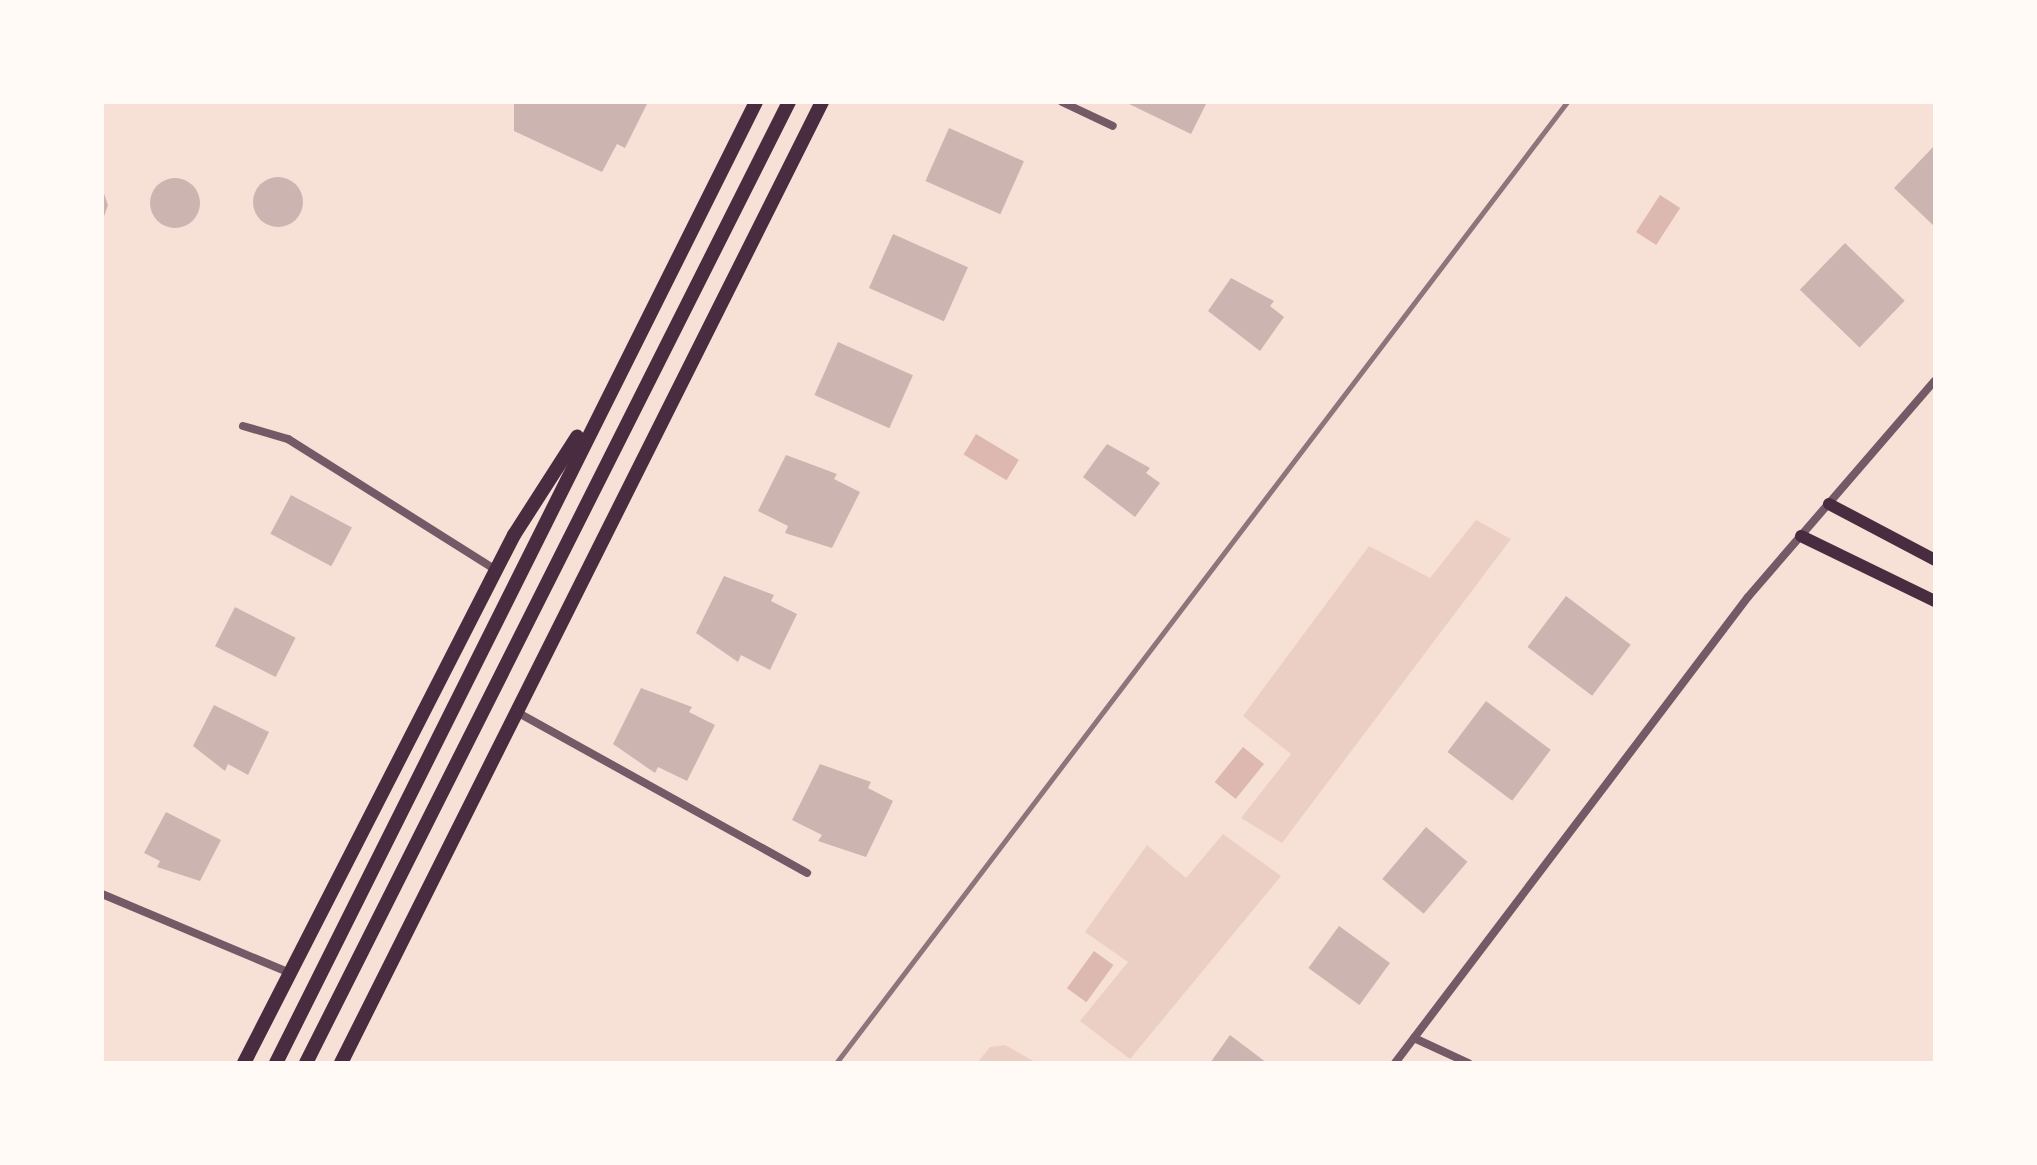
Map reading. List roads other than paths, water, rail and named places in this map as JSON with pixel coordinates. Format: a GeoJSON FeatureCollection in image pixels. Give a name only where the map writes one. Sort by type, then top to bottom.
{"type":"FeatureCollection","features":[{"type":"Feature","properties":{"kind":"highway"},"geometry":{"type":"LineString","coordinates":[[276,1063],[756,102]]}},
{"type":"Feature","properties":{"kind":"highway"},"geometry":{"type":"LineString","coordinates":[[306,1063],[789,102]]}},
{"type":"Feature","properties":{"kind":"highway"},"geometry":{"type":"LineString","coordinates":[[341,1063],[822,102]]}},
{"type":"Feature","properties":{"kind":"highway"},"geometry":{"type":"LineString","coordinates":[[244,1063],[496,570],[615,379]]}},
{"type":"Feature","properties":{"kind":"main road"},"geometry":{"type":"LineString","coordinates":[[1829,504],[1935,560]]}},
{"type":"Feature","properties":{"kind":"main road"},"geometry":{"type":"LineString","coordinates":[[1801,536],[1935,601]]}},
{"type":"Feature","properties":{"kind":"street"},"geometry":{"type":"LineString","coordinates":[[1062,102],[1113,126]]}},
{"type":"Feature","properties":{"kind":"street"},"geometry":{"type":"LineString","coordinates":[[1395,1063],[1801,536],[1935,380]]}},
{"type":"Feature","properties":{"kind":"street"},"geometry":{"type":"LineString","coordinates":[[243,426],[288,439],[496,570]]}},
{"type":"Feature","properties":{"kind":"street"},"geometry":{"type":"LineString","coordinates":[[515,711],[807,873]]}},
{"type":"Feature","properties":{"kind":"street"},"geometry":{"type":"LineString","coordinates":[[102,894],[290,973]]}},
{"type":"Feature","properties":{"kind":"street"},"geometry":{"type":"LineString","coordinates":[[1414,1038],[1468,1063]]}},
{"type":"Feature","properties":{"kind":"railway"},"geometry":{"type":"LineString","coordinates":[[836,1063],[1567,102]]}}]}
